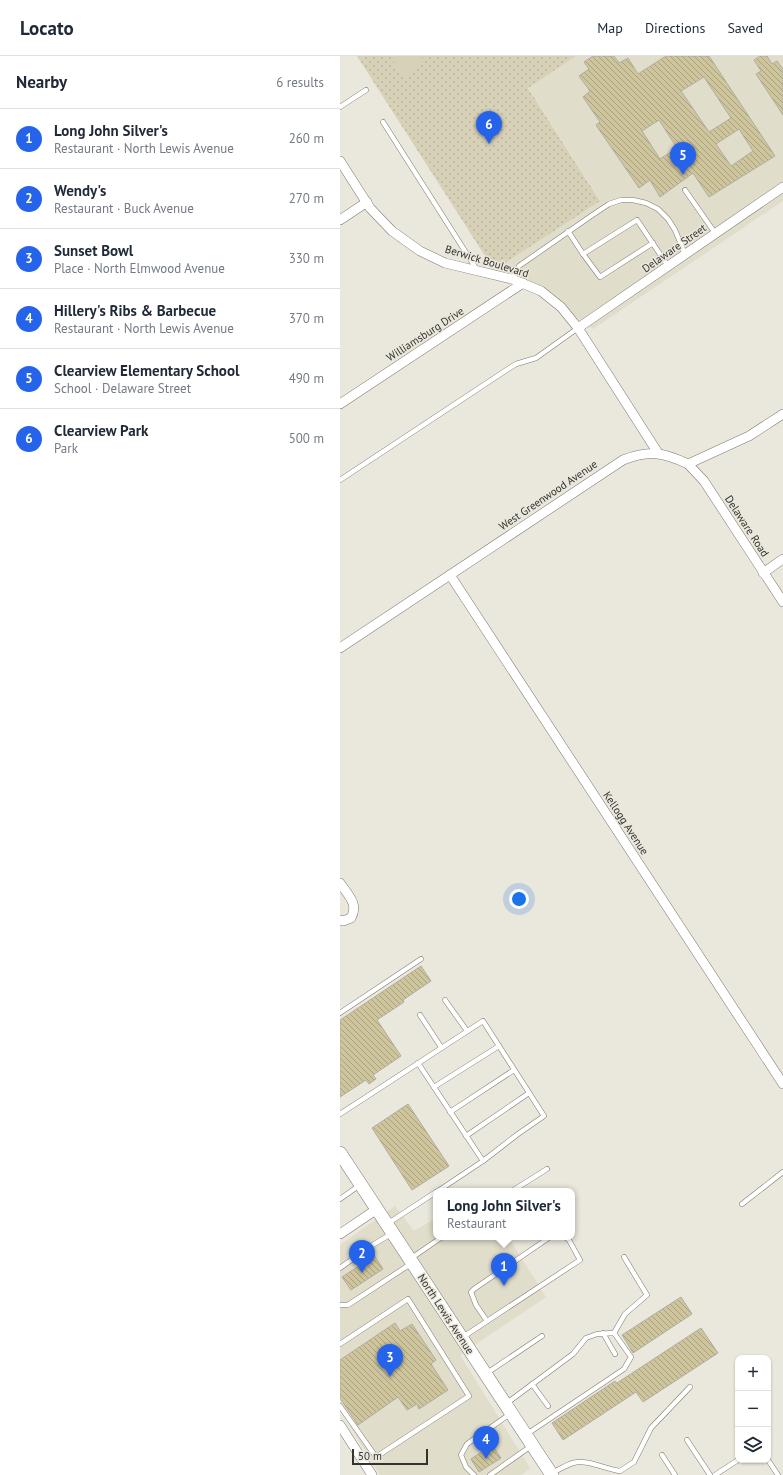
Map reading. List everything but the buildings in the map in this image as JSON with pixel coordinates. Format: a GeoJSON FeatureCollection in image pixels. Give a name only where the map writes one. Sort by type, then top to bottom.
{"type":"FeatureCollection","features":[{"type":"Feature","properties":{"kind":"main road","name":"North Lewis Avenue"},"geometry":{"type":"LineString","coordinates":[[340,1153],[551,1474]]}},
{"type":"Feature","properties":{"kind":"street","name":"Berwick Boulevard"},"geometry":{"type":"LineString","coordinates":[[340,161],[370,208],[392,231],[420,251],[445,263],[523,283],[541,291],[561,307],[578,328],[658,453]]}},
{"type":"Feature","properties":{"kind":"street","name":"Delaware Street"},"geometry":{"type":"LineString","coordinates":[[578,328],[783,187]]}},
{"type":"Feature","properties":{"kind":"street"},"geometry":{"type":"LineString","coordinates":[[340,220],[367,202]]}},
{"type":"Feature","properties":{"kind":"street","name":"Williamsburg Drive"},"geometry":{"type":"LineString","coordinates":[[340,404],[523,283]]}},
{"type":"Feature","properties":{"kind":"street"},"geometry":{"type":"LineString","coordinates":[[688,464],[749,436],[783,414]]}},
{"type":"Feature","properties":{"kind":"street","name":"West Greenwood Avenue"},"geometry":{"type":"LineString","coordinates":[[340,648],[623,460],[639,454],[658,453],[673,456],[688,464]]}},
{"type":"Feature","properties":{"kind":"street","name":"Delaware Road"},"geometry":{"type":"LineString","coordinates":[[688,464],[704,481],[783,602]]}},
{"type":"Feature","properties":{"kind":"street"},"geometry":{"type":"LineString","coordinates":[[763,572],[783,559]]}},
{"type":"Feature","properties":{"kind":"street","name":"Kellogg Avenue"},"geometry":{"type":"LineString","coordinates":[[450,575],[783,1084]]}},
{"type":"Feature","properties":{"kind":"street"},"geometry":{"type":"LineString","coordinates":[[340,883],[354,905],[354,913],[351,918],[343,921],[340,920]]}},
{"type":"Feature","properties":{"kind":"street"},"geometry":{"type":"LineString","coordinates":[[340,1234],[377,1209]]}},
{"type":"Feature","properties":{"kind":"street"},"geometry":{"type":"LineString","coordinates":[[340,1426],[372,1475]]}},
{"type":"Feature","properties":{"kind":"lane"},"geometry":{"type":"LineString","coordinates":[[340,107],[366,90]]}},
{"type":"Feature","properties":{"kind":"lane"},"geometry":{"type":"LineString","coordinates":[[383,122],[477,270]]}},
{"type":"Feature","properties":{"kind":"lane"},"geometry":{"type":"LineString","coordinates":[[685,190],[715,234]]}},
{"type":"Feature","properties":{"kind":"lane"},"geometry":{"type":"LineString","coordinates":[[512,279],[519,266],[609,204],[621,200],[633,200],[646,203],[658,209],[668,219],[675,230],[685,254]]}},
{"type":"Feature","properties":{"kind":"lane"},"geometry":{"type":"LineString","coordinates":[[583,254],[637,220],[668,266]]}},
{"type":"Feature","properties":{"kind":"lane"},"geometry":{"type":"LineString","coordinates":[[568,231],[600,277],[653,243]]}},
{"type":"Feature","properties":{"kind":"lane"},"geometry":{"type":"LineString","coordinates":[[340,480],[508,368],[536,358],[578,328]]}},
{"type":"Feature","properties":{"kind":"lane"},"geometry":{"type":"LineString","coordinates":[[340,1014],[421,959]]}},
{"type":"Feature","properties":{"kind":"lane"},"geometry":{"type":"LineString","coordinates":[[445,1000],[467,1031]]}},
{"type":"Feature","properties":{"kind":"lane"},"geometry":{"type":"LineString","coordinates":[[420,1015],[441,1048]]}},
{"type":"Feature","properties":{"kind":"lane"},"geometry":{"type":"LineString","coordinates":[[340,1114],[483,1021],[544,1116],[482,1162],[443,1188]]}},
{"type":"Feature","properties":{"kind":"lane"},"geometry":{"type":"LineString","coordinates":[[434,1087],[499,1046]]}},
{"type":"Feature","properties":{"kind":"lane"},"geometry":{"type":"LineString","coordinates":[[418,1063],[482,1162]]}},
{"type":"Feature","properties":{"kind":"lane"},"geometry":{"type":"LineString","coordinates":[[450,1112],[514,1070]]}},
{"type":"Feature","properties":{"kind":"lane"},"geometry":{"type":"LineString","coordinates":[[466,1136],[529,1093]]}},
{"type":"Feature","properties":{"kind":"lane"},"geometry":{"type":"LineString","coordinates":[[517,1188],[547,1169]]}},
{"type":"Feature","properties":{"kind":"lane"},"geometry":{"type":"LineString","coordinates":[[742,1204],[783,1172]]}},
{"type":"Feature","properties":{"kind":"lane"},"geometry":{"type":"LineString","coordinates":[[340,1199],[360,1184]]}},
{"type":"Feature","properties":{"kind":"lane"},"geometry":{"type":"LineString","coordinates":[[340,1268],[371,1246],[433,1195]]}},
{"type":"Feature","properties":{"kind":"lane"},"geometry":{"type":"LineString","coordinates":[[340,1305],[348,1305],[438,1240]]}},
{"type":"Feature","properties":{"kind":"lane"},"geometry":{"type":"LineString","coordinates":[[487,1321],[476,1305],[471,1292],[546,1240]]}},
{"type":"Feature","properties":{"kind":"lane"},"geometry":{"type":"LineString","coordinates":[[461,1338],[580,1260],[569,1240]]}},
{"type":"Feature","properties":{"kind":"lane"},"geometry":{"type":"LineString","coordinates":[[614,1333],[625,1314],[647,1295],[624,1257]]}},
{"type":"Feature","properties":{"kind":"lane"},"geometry":{"type":"LineString","coordinates":[[340,1344],[408,1299],[469,1396],[376,1457],[340,1406]]}},
{"type":"Feature","properties":{"kind":"lane"},"geometry":{"type":"LineString","coordinates":[[603,1333],[616,1354]]}},
{"type":"Feature","properties":{"kind":"lane"},"geometry":{"type":"LineString","coordinates":[[474,1475],[466,1467],[461,1456],[467,1444],[508,1409],[532,1384],[573,1354],[586,1338],[597,1334],[614,1333]]}},
{"type":"Feature","properties":{"kind":"lane"},"geometry":{"type":"LineString","coordinates":[[490,1475],[529,1440],[624,1369],[631,1357],[614,1333]]}},
{"type":"Feature","properties":{"kind":"lane"},"geometry":{"type":"LineString","coordinates":[[485,1374],[542,1336]]}},
{"type":"Feature","properties":{"kind":"lane"},"geometry":{"type":"LineString","coordinates":[[532,1384],[548,1406]]}},
{"type":"Feature","properties":{"kind":"lane"},"geometry":{"type":"LineString","coordinates":[[551,1474],[572,1463],[587,1462],[606,1469],[620,1471],[634,1462],[651,1428],[690,1386]]}},
{"type":"Feature","properties":{"kind":"lane"},"geometry":{"type":"LineString","coordinates":[[687,1440],[710,1475]]}},
{"type":"Feature","properties":{"kind":"lane"},"geometry":{"type":"LineString","coordinates":[[662,1455],[675,1475]]}},
{"type":"Feature","properties":{"kind":"lane"},"geometry":{"type":"LineString","coordinates":[[715,1475],[735,1462]]}},
{"type":"Feature","properties":{"kind":"lane"},"geometry":{"type":"LineString","coordinates":[[770,1463],[778,1475]]}},
{"type":"Feature","properties":{"kind":"shaded area"},"geometry":{"type":"Polygon","coordinates":[[[357,56],[576,56],[528,88],[600,201],[502,265],[487,259],[357,56]]]}},
{"type":"Feature","properties":{"kind":"shaded area"},"geometry":{"type":"Polygon","coordinates":[[[390,56],[421,56],[425,63],[404,77],[390,56]]]}},
{"type":"Feature","properties":{"kind":"shaded area"},"geometry":{"type":"Polygon","coordinates":[[[576,56],[783,56],[783,201],[593,329],[502,265],[600,200],[528,87],[576,56]]]}},
{"type":"Feature","properties":{"kind":"shaded area"},"geometry":{"type":"Polygon","coordinates":[[[395,1206],[414,1231],[433,1220],[433,1240],[510,1240],[546,1297],[460,1355],[530,1468],[521,1475],[380,1475],[340,1410],[340,1245],[395,1206]]]}},
{"type":"Feature","properties":{"kind":"place","name":"Clearview Park"},"geometry":{"type":"Point","coordinates":[489,144]}},
{"type":"Feature","properties":{"kind":"place","name":"Clearview Elementary School"},"geometry":{"type":"Point","coordinates":[683,175]}},
{"type":"Feature","properties":{"kind":"place","name":"Wendy's"},"geometry":{"type":"Point","coordinates":[362,1273]}},
{"type":"Feature","properties":{"kind":"place","name":"Long John Silver's"},"geometry":{"type":"Point","coordinates":[504,1286]}},
{"type":"Feature","properties":{"kind":"place","name":"Sunset Bowl"},"geometry":{"type":"Point","coordinates":[390,1377]}},
{"type":"Feature","properties":{"kind":"place","name":"Hillery's Ribs & Barbecue"},"geometry":{"type":"Point","coordinates":[486,1459]}}]}
